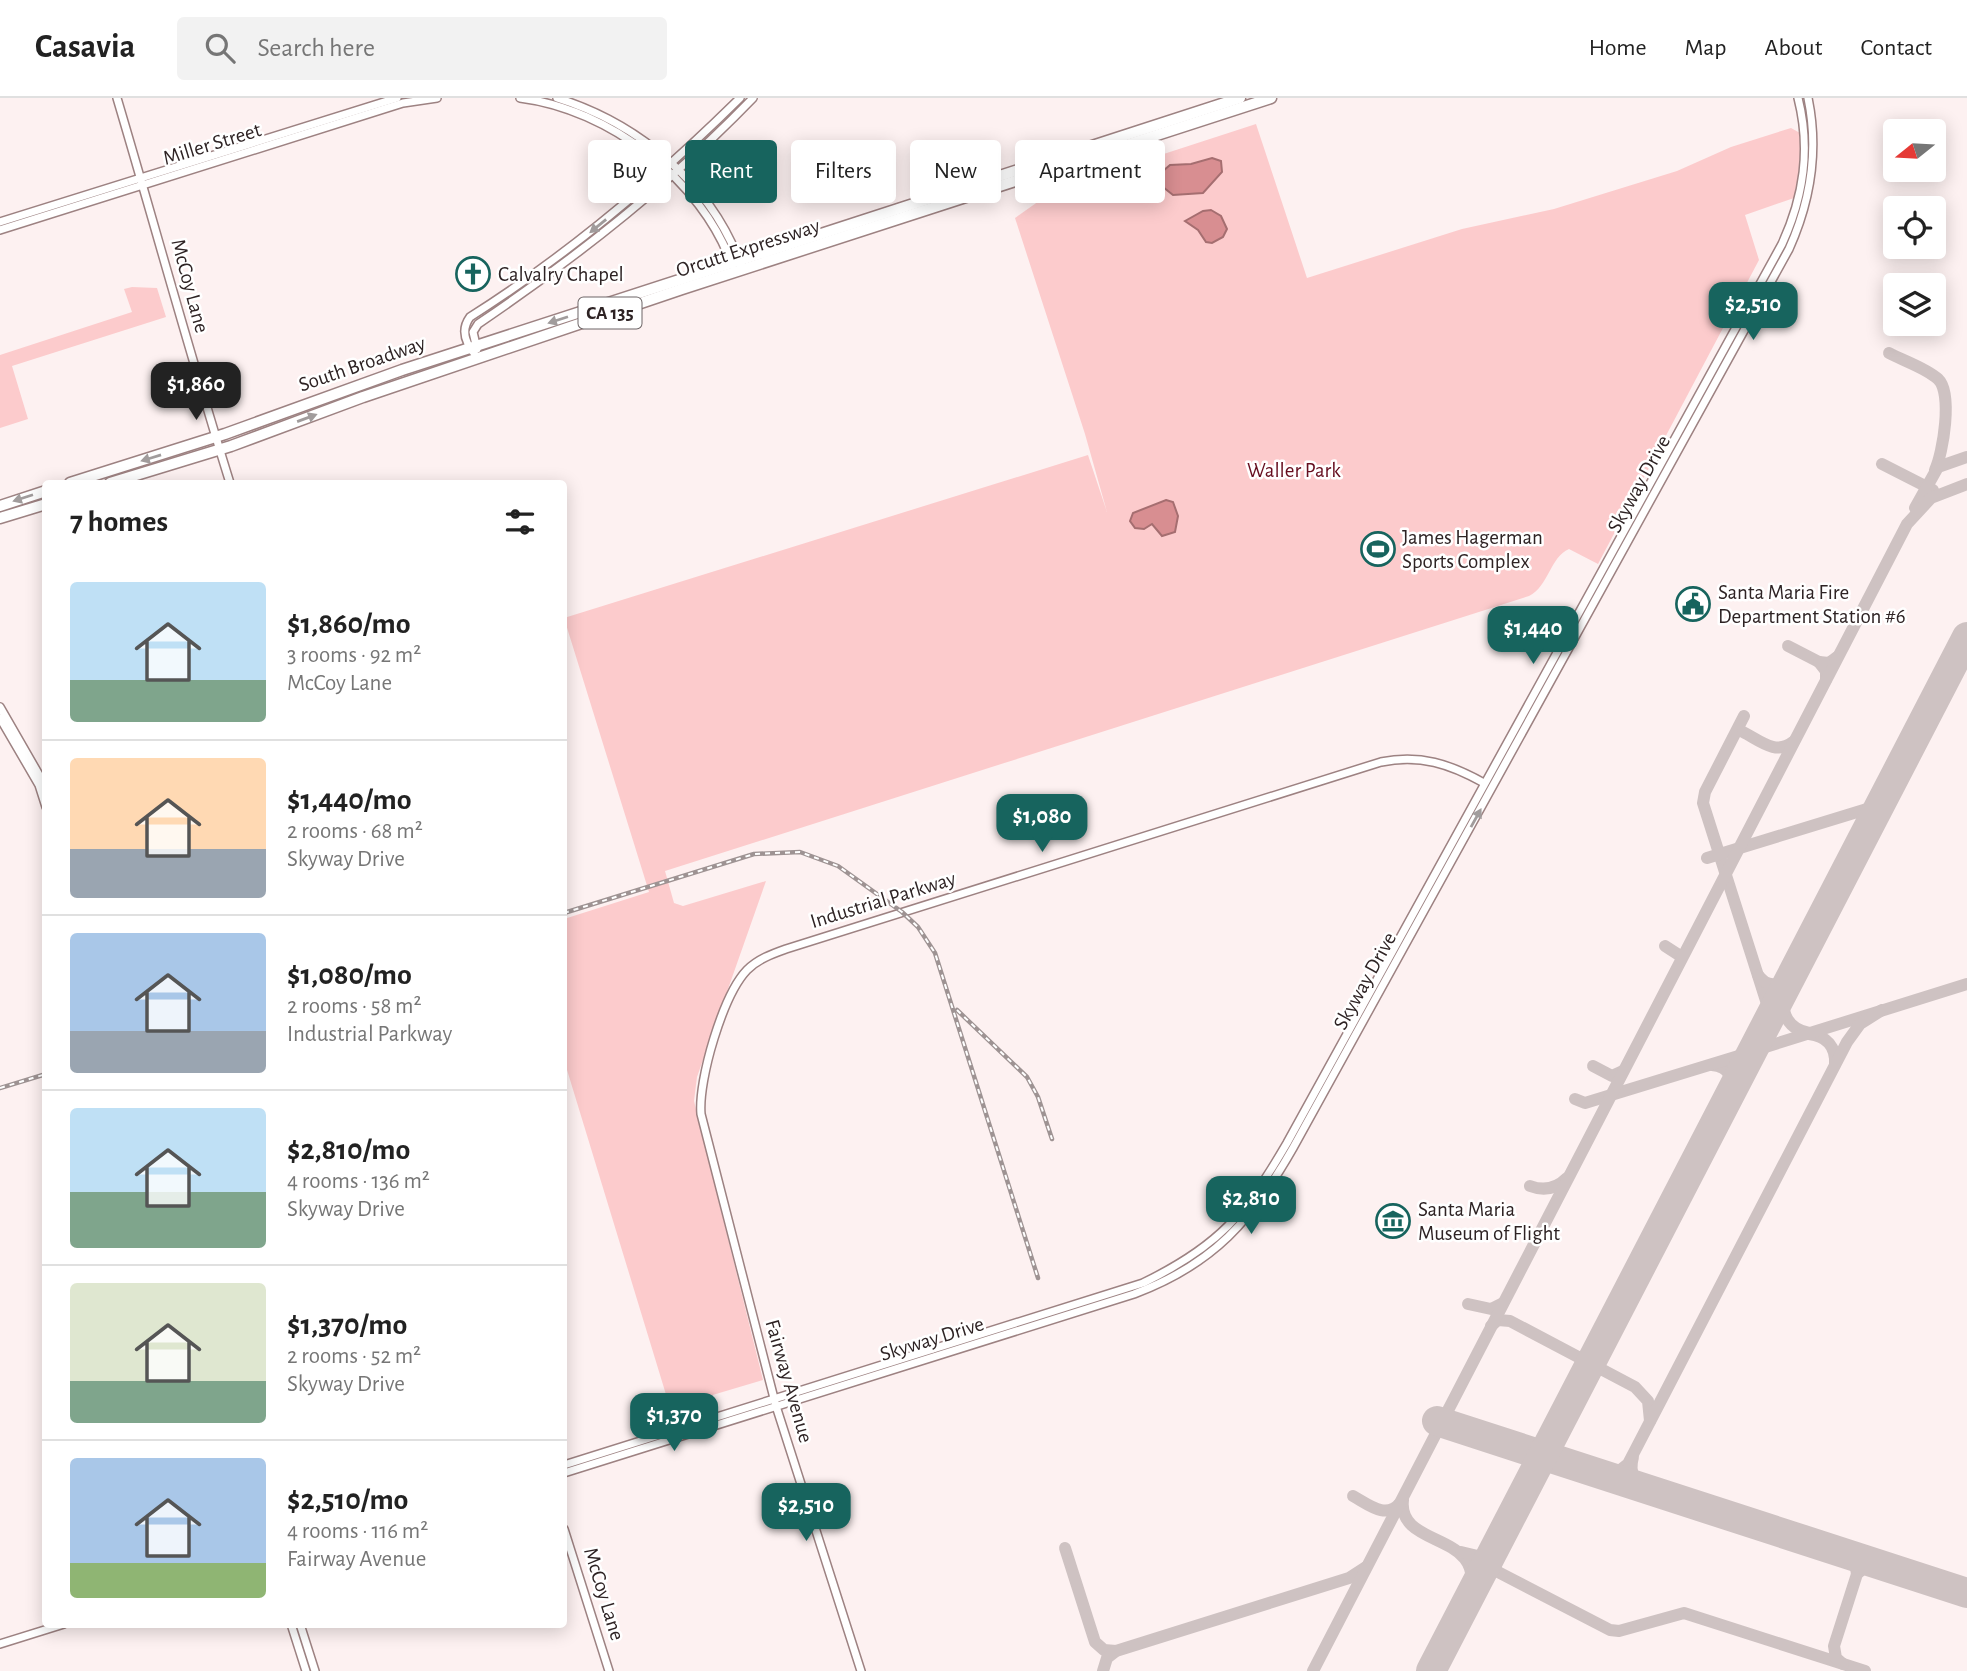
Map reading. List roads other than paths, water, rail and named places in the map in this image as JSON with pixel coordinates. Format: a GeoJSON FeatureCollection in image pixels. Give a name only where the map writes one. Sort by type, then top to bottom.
{"type":"FeatureCollection","features":[{"type":"Feature","properties":{"kind":"highway","name":"Orcutt Expressway"},"geometry":{"type":"LineString","coordinates":[[478,358],[737,267],[1240,98]]}},
{"type":"Feature","properties":{"kind":"highway","name":"Orcutt Expressway"},"geometry":{"type":"LineString","coordinates":[[473,347],[737,267],[1271,98]]}},
{"type":"Feature","properties":{"kind":"highway","name":"South Broadway"},"geometry":{"type":"LineString","coordinates":[[79,480],[216,437],[340,390],[473,347]]}},
{"type":"Feature","properties":{"kind":"highway","name":"South Broadway"},"geometry":{"type":"LineString","coordinates":[[119,480],[220,449],[478,358]]}},
{"type":"Feature","properties":{"kind":"highway"},"geometry":{"type":"LineString","coordinates":[[111,470],[113,480]]}},
{"type":"Feature","properties":{"kind":"highway"},"geometry":{"type":"LineString","coordinates":[[0,506],[42,492]]}},
{"type":"Feature","properties":{"kind":"highway"},"geometry":{"type":"LineString","coordinates":[[0,518],[42,504]]}},
{"type":"Feature","properties":{"kind":"main road","name":"McCoy Lane"},"geometry":{"type":"LineString","coordinates":[[117,98],[142,180],[172,296],[229,480]]}},
{"type":"Feature","properties":{"kind":"main road","name":"Miller Street"},"geometry":{"type":"LineString","coordinates":[[0,230],[142,180],[397,98]]}},
{"type":"Feature","properties":{"kind":"main road","name":"Miller Street"},"geometry":{"type":"LineString","coordinates":[[0,222],[403,103],[437,98]]}},
{"type":"Feature","properties":{"kind":"main road"},"geometry":{"type":"LineString","coordinates":[[520,98],[591,119],[628,140]]}},
{"type":"Feature","properties":{"kind":"main road"},"geometry":{"type":"LineString","coordinates":[[557,98],[614,121],[672,163],[675,174]]}},
{"type":"Feature","properties":{"kind":"main road"},"geometry":{"type":"LineString","coordinates":[[672,163],[740,98]]}},
{"type":"Feature","properties":{"kind":"main road"},"geometry":{"type":"LineString","coordinates":[[473,347],[473,332],[478,324],[546,278],[675,174],[753,98]]}},
{"type":"Feature","properties":{"kind":"main road","name":"Skyway Drive"},"geometry":{"type":"LineString","coordinates":[[567,1472],[1143,1283],[1179,1265],[1214,1241],[1245,1210],[1261,1188],[1790,226],[1804,173],[1805,137],[1798,98]]}},
{"type":"Feature","properties":{"kind":"main road","name":"Skyway Drive"},"geometry":{"type":"LineString","coordinates":[[567,1464],[1155,1286],[1214,1251],[1251,1215],[1268,1193],[1300,1136],[1788,249],[1806,205],[1813,167],[1813,131],[1808,98]]}},
{"type":"Feature","properties":{"kind":"main road"},"geometry":{"type":"LineString","coordinates":[[671,172],[716,217],[737,267]]}},
{"type":"Feature","properties":{"kind":"main road"},"geometry":{"type":"LineString","coordinates":[[478,358],[464,331],[470,317],[556,260],[624,203]]}},
{"type":"Feature","properties":{"kind":"main road"},"geometry":{"type":"LineString","coordinates":[[0,707],[42,780]]}},
{"type":"Feature","properties":{"kind":"main road"},"geometry":{"type":"LineString","coordinates":[[0,718],[42,796]]}},
{"type":"Feature","properties":{"kind":"main road","name":"Industrial Parkway"},"geometry":{"type":"LineString","coordinates":[[699,1097],[708,1059],[740,979],[754,964],[786,948],[1382,762],[1409,758],[1438,762],[1484,782]]}},
{"type":"Feature","properties":{"kind":"main road","name":"Fairway Avenue"},"geometry":{"type":"LineString","coordinates":[[699,1097],[701,1114],[775,1403],[861,1671]]}},
{"type":"Feature","properties":{"kind":"main road","name":"McCoy Lane"},"geometry":{"type":"LineString","coordinates":[[567,1538],[609,1671]]}},
{"type":"Feature","properties":{"kind":"main road"},"geometry":{"type":"LineString","coordinates":[[0,1644],[51,1628]]}},
{"type":"Feature","properties":{"kind":"main road"},"geometry":{"type":"LineString","coordinates":[[292,1628],[306,1671]]}},
{"type":"Feature","properties":{"kind":"main road"},"geometry":{"type":"LineString","coordinates":[[301,1628],[315,1671]]}},
{"type":"Feature","properties":{"kind":"railway"},"geometry":{"type":"LineString","coordinates":[[567,912],[754,854],[800,852],[838,866],[902,912],[918,927],[935,953],[1038,1278]]}},
{"type":"Feature","properties":{"kind":"railway"},"geometry":{"type":"LineString","coordinates":[[957,1010],[1027,1077],[1038,1097],[1052,1139]]}},
{"type":"Feature","properties":{"kind":"railway"},"geometry":{"type":"LineString","coordinates":[[0,1088],[42,1075]]}},
{"type":"Feature","properties":{"kind":"place","name":"Calvalry Chapel"},"geometry":{"type":"Point","coordinates":[473,274]}},
{"type":"Feature","properties":{"kind":"place","name":"James Hagerman Sports Complex"},"geometry":{"type":"Point","coordinates":[1378,549]}},
{"type":"Feature","properties":{"kind":"place","name":"Santa Maria Fire Department Station #6"},"geometry":{"type":"Point","coordinates":[1693,604]}},
{"type":"Feature","properties":{"kind":"place","name":"Santa Maria Museum of Flight"},"geometry":{"type":"Point","coordinates":[1393,1221]}},
{"type":"Feature","properties":{"kind":"park label","name":"Waller Park"},"geometry":{"type":"Point","coordinates":[1294,470]}}]}
